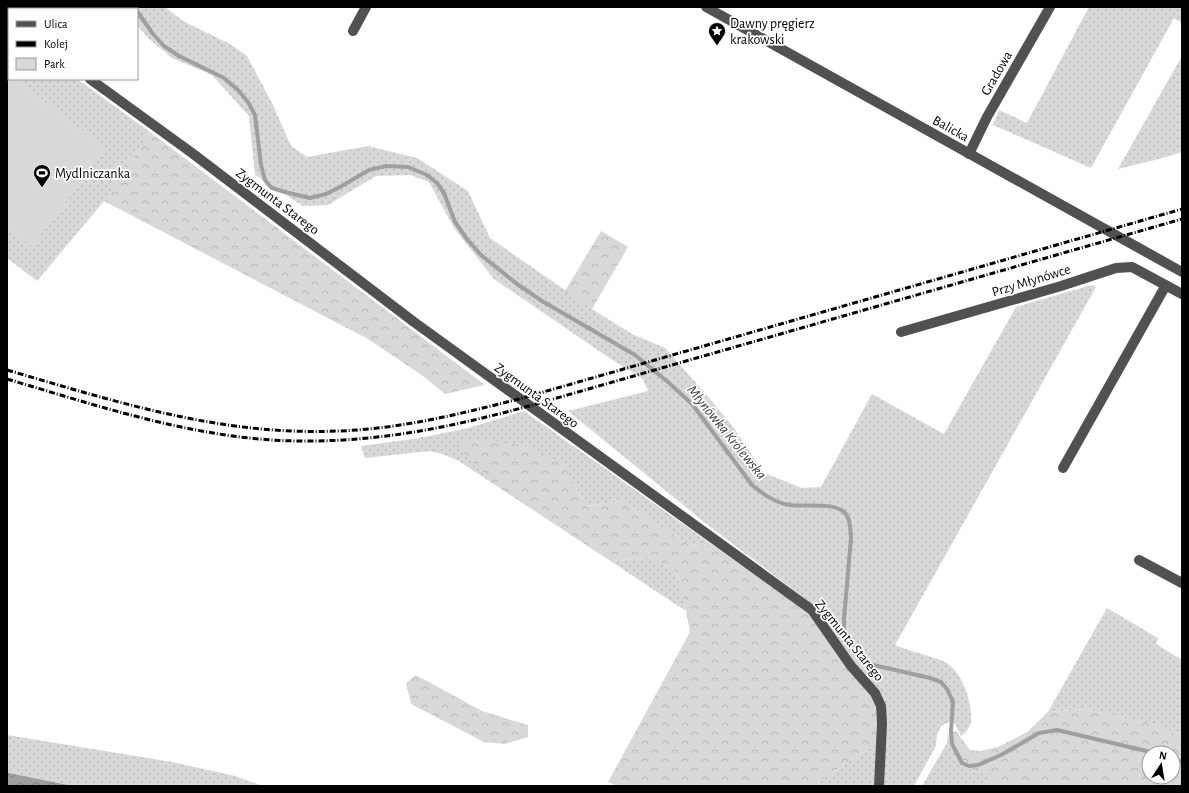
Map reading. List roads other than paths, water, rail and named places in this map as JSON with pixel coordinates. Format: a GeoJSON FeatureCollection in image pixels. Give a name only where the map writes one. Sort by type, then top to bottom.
{"type":"FeatureCollection","features":[{"type":"Feature","properties":{"kind":"street"},"geometry":{"type":"LineString","coordinates":[[353,30],[366,7]]}},
{"type":"Feature","properties":{"kind":"street","name":"Balicka"},"geometry":{"type":"LineString","coordinates":[[706,7],[1182,272]]}},
{"type":"Feature","properties":{"kind":"street","name":"Gradowa"},"geometry":{"type":"LineString","coordinates":[[969,154],[987,117],[1050,7]]}},
{"type":"Feature","properties":{"kind":"street","name":"Zygmunta Starego"},"geometry":{"type":"LineString","coordinates":[[91,80],[414,322],[812,610],[851,666],[875,693],[881,706],[882,724],[879,786]]}},
{"type":"Feature","properties":{"kind":"street","name":"Przy Młynówce"},"geometry":{"type":"LineString","coordinates":[[901,332],[1054,288],[1116,268],[1132,266],[1182,294]]}},
{"type":"Feature","properties":{"kind":"street"},"geometry":{"type":"LineString","coordinates":[[1064,468],[1166,285]]}},
{"type":"Feature","properties":{"kind":"street"},"geometry":{"type":"LineString","coordinates":[[1139,560],[1182,583]]}},
{"type":"Feature","properties":{"kind":"water"},"geometry":{"type":"Polygon","coordinates":[[[7,772],[10,773],[73,786],[7,786],[7,772]]]}},
{"type":"Feature","properties":{"kind":"waterway","name":"Młynówka Królewska"},"geometry":{"type":"LineString","coordinates":[[138,12],[153,34],[164,46],[179,56],[224,78],[238,90],[248,102],[255,115],[261,165],[265,180],[272,188],[310,198],[326,194],[369,170],[386,166],[408,167],[427,175],[437,183],[444,193],[455,222],[481,255],[517,284],[542,301],[635,355],[668,382],[692,404],[752,485],[760,492],[785,504],[826,506],[833,507],[844,512],[848,517],[851,538],[844,619],[844,634],[848,643],[853,651],[869,664],[930,678],[941,682],[947,689],[953,702],[951,731],[952,744],[962,763],[969,766],[978,765],[1001,755],[1039,733],[1057,730],[1141,750]]}},
{"type":"Feature","properties":{"kind":"railway"},"geometry":{"type":"LineString","coordinates":[[7,370],[129,405],[211,422],[252,428],[295,431],[338,431],[361,430],[407,424],[519,399],[1182,209]]}},
{"type":"Feature","properties":{"kind":"railway"},"geometry":{"type":"LineString","coordinates":[[7,379],[118,412],[231,436],[270,440],[308,441],[393,435],[447,426],[529,406],[1182,219]]}},
{"type":"Feature","properties":{"kind":"place","name":"Dawny pręgierz krakowski"},"geometry":{"type":"Point","coordinates":[717,46]}},
{"type":"Feature","properties":{"kind":"place","name":"Mydlniczanka"},"geometry":{"type":"Point","coordinates":[42,188]}}]}
